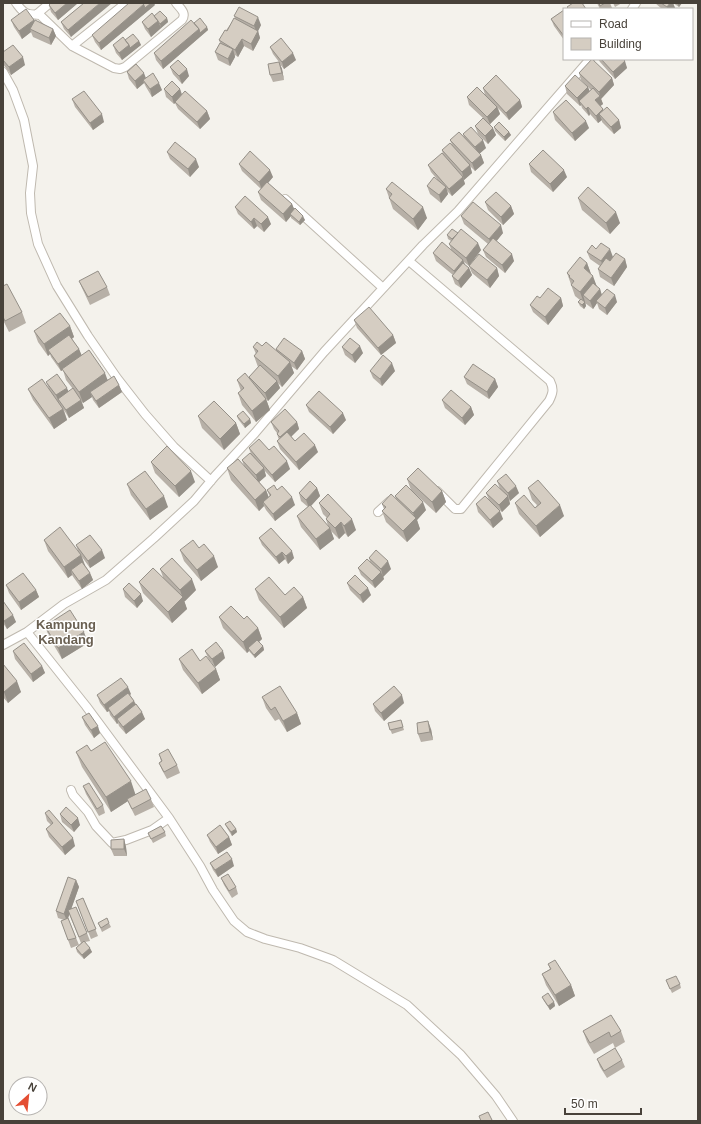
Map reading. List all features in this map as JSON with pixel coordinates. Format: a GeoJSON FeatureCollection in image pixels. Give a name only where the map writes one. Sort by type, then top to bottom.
{"type":"FeatureCollection","features":[{"type":"Feature","properties":{"kind":"street"},"geometry":{"type":"LineString","coordinates":[[16,3],[23,12],[31,14],[37,14],[50,3]]}},
{"type":"Feature","properties":{"kind":"street"},"geometry":{"type":"LineString","coordinates":[[72,46],[126,3]]}},
{"type":"Feature","properties":{"kind":"street"},"geometry":{"type":"LineString","coordinates":[[37,14],[72,46],[114,68],[123,69],[182,20],[184,15],[183,12],[176,3]]}},
{"type":"Feature","properties":{"kind":"street"},"geometry":{"type":"LineString","coordinates":[[3,645],[27,632],[64,604],[106,580],[194,501],[255,433],[324,352],[423,245],[458,211],[589,60]]}},
{"type":"Feature","properties":{"kind":"street"},"geometry":{"type":"LineString","coordinates":[[3,72],[13,90],[24,120],[33,166],[30,193],[31,213],[38,244],[57,286],[88,336],[145,414],[174,447],[211,481]]}},
{"type":"Feature","properties":{"kind":"street"},"geometry":{"type":"LineString","coordinates":[[282,195],[383,288]]}},
{"type":"Feature","properties":{"kind":"street"},"geometry":{"type":"LineString","coordinates":[[409,261],[550,381],[553,387],[553,394],[549,401],[461,509],[456,509],[430,485]]}},
{"type":"Feature","properties":{"kind":"street"},"geometry":{"type":"LineString","coordinates":[[378,512],[395,497]]}},
{"type":"Feature","properties":{"kind":"street"},"geometry":{"type":"LineString","coordinates":[[27,632],[86,706],[169,818],[200,866],[213,890],[234,921],[247,932],[265,940],[300,948],[333,960],[407,1005],[461,1055],[496,1096],[509,1120]]}},
{"type":"Feature","properties":{"kind":"street"},"geometry":{"type":"LineString","coordinates":[[71,790],[88,812],[96,826],[112,843],[126,840],[152,830],[169,818]]}},
{"type":"Feature","properties":{"kind":"building"},"geometry":{"type":"Polygon","coordinates":[[[51,3],[67,3],[55,13],[49,5],[51,3]]]}},
{"type":"Feature","properties":{"kind":"building"},"geometry":{"type":"Polygon","coordinates":[[[84,3],[100,3],[68,30],[61,22],[84,3]]]}},
{"type":"Feature","properties":{"kind":"building"},"geometry":{"type":"Polygon","coordinates":[[[129,3],[144,4],[99,43],[92,35],[129,3]]]}},
{"type":"Feature","properties":{"kind":"building"},"geometry":{"type":"Polygon","coordinates":[[[143,3],[151,3],[145,8],[143,3]]]}},
{"type":"Feature","properties":{"kind":"building"},"geometry":{"type":"Polygon","coordinates":[[[573,3],[582,3],[585,8],[568,8],[567,7],[573,3]]]}},
{"type":"Feature","properties":{"kind":"building"},"geometry":{"type":"Polygon","coordinates":[[[661,3],[670,3],[667,7],[661,3]]]}},
{"type":"Feature","properties":{"kind":"building"},"geometry":{"type":"Polygon","coordinates":[[[239,7],[258,17],[254,26],[234,16],[239,7]]]}},
{"type":"Feature","properties":{"kind":"building"},"geometry":{"type":"Polygon","coordinates":[[[26,9],[34,20],[19,31],[11,20],[26,9]]]}},
{"type":"Feature","properties":{"kind":"building"},"geometry":{"type":"Polygon","coordinates":[[[160,11],[167,18],[160,24],[154,16],[160,11]]]}},
{"type":"Feature","properties":{"kind":"building"},"geometry":{"type":"Polygon","coordinates":[[[563,11],[563,35],[551,19],[563,11]]]}},
{"type":"Feature","properties":{"kind":"building"},"geometry":{"type":"Polygon","coordinates":[[[152,13],[158,21],[148,29],[142,22],[152,13]]]}},
{"type":"Feature","properties":{"kind":"building"},"geometry":{"type":"Polygon","coordinates":[[[200,18],[207,27],[200,33],[199,29],[194,23],[200,18]]]}},
{"type":"Feature","properties":{"kind":"building"},"geometry":{"type":"Polygon","coordinates":[[[234,18],[258,31],[251,44],[242,39],[235,50],[219,40],[225,30],[227,31],[234,18]]]}},
{"type":"Feature","properties":{"kind":"building"},"geometry":{"type":"Polygon","coordinates":[[[35,20],[53,29],[49,38],[30,29],[35,20]]]}},
{"type":"Feature","properties":{"kind":"building"},"geometry":{"type":"Polygon","coordinates":[[[191,20],[199,29],[161,61],[154,53],[191,20]]]}},
{"type":"Feature","properties":{"kind":"building"},"geometry":{"type":"Polygon","coordinates":[[[133,34],[139,41],[130,48],[125,40],[133,34]]]}},
{"type":"Feature","properties":{"kind":"building"},"geometry":{"type":"Polygon","coordinates":[[[123,37],[129,45],[119,53],[113,45],[123,37]]]}},
{"type":"Feature","properties":{"kind":"building"},"geometry":{"type":"Polygon","coordinates":[[[281,38],[293,53],[282,62],[270,47],[281,38]]]}},
{"type":"Feature","properties":{"kind":"building"},"geometry":{"type":"Polygon","coordinates":[[[220,43],[233,49],[228,59],[215,52],[220,43]]]}},
{"type":"Feature","properties":{"kind":"building"},"geometry":{"type":"Polygon","coordinates":[[[13,45],[23,57],[9,67],[3,60],[3,52],[13,45]]]}},
{"type":"Feature","properties":{"kind":"building"},"geometry":{"type":"Polygon","coordinates":[[[178,60],[187,69],[179,76],[170,67],[178,60]]]}},
{"type":"Feature","properties":{"kind":"building"},"geometry":{"type":"Polygon","coordinates":[[[591,60],[593,60],[612,78],[599,92],[579,73],[591,60]]]}},
{"type":"Feature","properties":{"kind":"building"},"geometry":{"type":"Polygon","coordinates":[[[602,60],[625,61],[613,72],[602,60]]]}},
{"type":"Feature","properties":{"kind":"building"},"geometry":{"type":"Polygon","coordinates":[[[279,62],[282,73],[270,75],[268,64],[279,62]]]}},
{"type":"Feature","properties":{"kind":"building"},"geometry":{"type":"Polygon","coordinates":[[[136,64],[144,73],[135,81],[127,72],[136,64]]]}},
{"type":"Feature","properties":{"kind":"building"},"geometry":{"type":"Polygon","coordinates":[[[153,73],[159,83],[150,89],[143,80],[153,73]]]}},
{"type":"Feature","properties":{"kind":"building"},"geometry":{"type":"Polygon","coordinates":[[[496,75],[520,100],[506,113],[483,88],[496,75]]]}},
{"type":"Feature","properties":{"kind":"building"},"geometry":{"type":"Polygon","coordinates":[[[575,75],[588,87],[577,98],[565,86],[575,75]]]}},
{"type":"Feature","properties":{"kind":"building"},"geometry":{"type":"Polygon","coordinates":[[[172,81],[180,89],[172,97],[164,89],[172,81]]]}},
{"type":"Feature","properties":{"kind":"building"},"geometry":{"type":"Polygon","coordinates":[[[477,87],[497,107],[487,117],[467,97],[477,87]]]}},
{"type":"Feature","properties":{"kind":"building"},"geometry":{"type":"Polygon","coordinates":[[[593,88],[600,96],[595,100],[603,109],[596,116],[588,107],[586,109],[579,101],[593,88]]]}},
{"type":"Feature","properties":{"kind":"building"},"geometry":{"type":"Polygon","coordinates":[[[84,91],[102,114],[90,123],[72,99],[84,91]]]}},
{"type":"Feature","properties":{"kind":"building"},"geometry":{"type":"Polygon","coordinates":[[[185,91],[207,111],[197,122],[175,102],[185,91]]]}},
{"type":"Feature","properties":{"kind":"building"},"geometry":{"type":"Polygon","coordinates":[[[566,100],[586,121],[572,133],[553,112],[566,100]]]}},
{"type":"Feature","properties":{"kind":"building"},"geometry":{"type":"Polygon","coordinates":[[[607,107],[619,120],[611,127],[599,114],[607,107]]]}},
{"type":"Feature","properties":{"kind":"building"},"geometry":{"type":"Polygon","coordinates":[[[483,118],[493,128],[485,136],[475,126],[483,118]]]}},
{"type":"Feature","properties":{"kind":"building"},"geometry":{"type":"Polygon","coordinates":[[[499,122],[509,132],[504,137],[494,127],[499,122]]]}},
{"type":"Feature","properties":{"kind":"building"},"geometry":{"type":"Polygon","coordinates":[[[471,127],[483,140],[475,147],[463,134],[471,127]]]}},
{"type":"Feature","properties":{"kind":"building"},"geometry":{"type":"Polygon","coordinates":[[[459,132],[481,155],[472,163],[450,140],[459,132]]]}},
{"type":"Feature","properties":{"kind":"building"},"geometry":{"type":"Polygon","coordinates":[[[175,142],[196,159],[188,169],[167,152],[175,142]]]}},
{"type":"Feature","properties":{"kind":"building"},"geometry":{"type":"Polygon","coordinates":[[[450,143],[470,165],[462,172],[442,150],[450,143]]]}},
{"type":"Feature","properties":{"kind":"building"},"geometry":{"type":"Polygon","coordinates":[[[543,150],[564,170],[550,184],[529,164],[543,150]]]}},
{"type":"Feature","properties":{"kind":"building"},"geometry":{"type":"Polygon","coordinates":[[[250,151],[270,170],[259,182],[239,164],[250,151]]]}},
{"type":"Feature","properties":{"kind":"building"},"geometry":{"type":"Polygon","coordinates":[[[442,153],[463,177],[449,189],[428,165],[442,153]]]}},
{"type":"Feature","properties":{"kind":"building"},"geometry":{"type":"Polygon","coordinates":[[[434,177],[446,187],[439,195],[427,186],[434,177]]]}},
{"type":"Feature","properties":{"kind":"building"},"geometry":{"type":"Polygon","coordinates":[[[267,182],[292,204],[283,214],[258,192],[267,182]]]}},
{"type":"Feature","properties":{"kind":"building"},"geometry":{"type":"Polygon","coordinates":[[[392,182],[423,207],[413,219],[389,198],[392,194],[386,189],[392,182]]]}},
{"type":"Feature","properties":{"kind":"building"},"geometry":{"type":"Polygon","coordinates":[[[588,187],[616,212],[606,223],[578,198],[588,187]]]}},
{"type":"Feature","properties":{"kind":"building"},"geometry":{"type":"Polygon","coordinates":[[[496,192],[511,206],[501,217],[485,202],[496,192]]]}},
{"type":"Feature","properties":{"kind":"building"},"geometry":{"type":"Polygon","coordinates":[[[245,196],[268,217],[261,224],[254,218],[251,222],[235,207],[245,196]]]}},
{"type":"Feature","properties":{"kind":"building"},"geometry":{"type":"Polygon","coordinates":[[[473,202],[501,225],[489,239],[461,216],[473,202]]]}},
{"type":"Feature","properties":{"kind":"building"},"geometry":{"type":"Polygon","coordinates":[[[295,208],[303,216],[299,222],[290,214],[295,208]]]}},
{"type":"Feature","properties":{"kind":"building"},"geometry":{"type":"Polygon","coordinates":[[[452,229],[458,233],[452,239],[447,235],[452,229]]]}},
{"type":"Feature","properties":{"kind":"building"},"geometry":{"type":"Polygon","coordinates":[[[461,229],[478,243],[466,258],[449,244],[461,229]]]}},
{"type":"Feature","properties":{"kind":"building"},"geometry":{"type":"Polygon","coordinates":[[[493,238],[512,254],[502,265],[483,250],[493,238]]]}},
{"type":"Feature","properties":{"kind":"building"},"geometry":{"type":"Polygon","coordinates":[[[442,242],[463,260],[454,271],[433,253],[442,242]]]}},
{"type":"Feature","properties":{"kind":"building"},"geometry":{"type":"Polygon","coordinates":[[[601,243],[610,249],[601,261],[587,252],[592,245],[596,249],[601,243]]]}},
{"type":"Feature","properties":{"kind":"building"},"geometry":{"type":"Polygon","coordinates":[[[616,253],[625,259],[611,278],[598,269],[606,258],[610,261],[616,253]]]}},
{"type":"Feature","properties":{"kind":"building"},"geometry":{"type":"Polygon","coordinates":[[[479,254],[497,268],[487,280],[469,266],[479,254]]]}},
{"type":"Feature","properties":{"kind":"building"},"geometry":{"type":"Polygon","coordinates":[[[580,257],[587,263],[584,268],[593,276],[580,292],[571,285],[574,281],[567,273],[580,257]]]}},
{"type":"Feature","properties":{"kind":"building"},"geometry":{"type":"Polygon","coordinates":[[[463,263],[469,268],[458,281],[452,276],[463,263]]]}},
{"type":"Feature","properties":{"kind":"building"},"geometry":{"type":"Polygon","coordinates":[[[98,271],[107,287],[88,297],[79,281],[98,271]]]}},
{"type":"Feature","properties":{"kind":"building"},"geometry":{"type":"Polygon","coordinates":[[[593,283],[600,289],[590,301],[583,295],[593,283]]]}},
{"type":"Feature","properties":{"kind":"building"},"geometry":{"type":"Polygon","coordinates":[[[7,284],[22,312],[5,321],[3,317],[3,286],[7,284]]]}},
{"type":"Feature","properties":{"kind":"building"},"geometry":{"type":"Polygon","coordinates":[[[548,288],[561,298],[545,317],[530,305],[537,296],[540,298],[548,288]]]}},
{"type":"Feature","properties":{"kind":"building"},"geometry":{"type":"Polygon","coordinates":[[[607,289],[615,295],[605,308],[596,301],[607,289]]]}},
{"type":"Feature","properties":{"kind":"building"},"geometry":{"type":"Polygon","coordinates":[[[581,299],[585,302],[582,305],[578,302],[581,299]]]}},
{"type":"Feature","properties":{"kind":"building"},"geometry":{"type":"Polygon","coordinates":[[[369,307],[393,335],[378,348],[354,320],[369,307]]]}},
{"type":"Feature","properties":{"kind":"building"},"geometry":{"type":"Polygon","coordinates":[[[60,313],[70,326],[44,344],[34,331],[60,313]]]}},
{"type":"Feature","properties":{"kind":"building"},"geometry":{"type":"Polygon","coordinates":[[[69,335],[79,349],[58,364],[48,350],[69,335]]]}},
{"type":"Feature","properties":{"kind":"building"},"geometry":{"type":"Polygon","coordinates":[[[284,338],[302,351],[294,363],[276,349],[284,338]]]}},
{"type":"Feature","properties":{"kind":"building"},"geometry":{"type":"Polygon","coordinates":[[[350,338],[360,346],[352,355],[342,347],[350,338]]]}},
{"type":"Feature","properties":{"kind":"building"},"geometry":{"type":"Polygon","coordinates":[[[257,342],[262,346],[266,342],[290,362],[278,376],[254,356],[258,351],[253,347],[257,342]]]}},
{"type":"Feature","properties":{"kind":"building"},"geometry":{"type":"Polygon","coordinates":[[[89,350],[105,373],[79,392],[62,369],[89,350]]]}},
{"type":"Feature","properties":{"kind":"building"},"geometry":{"type":"Polygon","coordinates":[[[383,355],[392,363],[380,379],[370,371],[383,355]]]}},
{"type":"Feature","properties":{"kind":"building"},"geometry":{"type":"Polygon","coordinates":[[[473,364],[495,379],[487,392],[464,377],[473,364]]]}},
{"type":"Feature","properties":{"kind":"building"},"geometry":{"type":"Polygon","coordinates":[[[260,365],[277,381],[265,393],[249,377],[260,365]]]}},
{"type":"Feature","properties":{"kind":"building"},"geometry":{"type":"Polygon","coordinates":[[[245,373],[266,399],[252,411],[238,393],[244,388],[237,380],[245,373]]]}},
{"type":"Feature","properties":{"kind":"building"},"geometry":{"type":"Polygon","coordinates":[[[57,374],[67,388],[56,395],[46,382],[57,374]]]}},
{"type":"Feature","properties":{"kind":"building"},"geometry":{"type":"Polygon","coordinates":[[[114,376],[119,385],[96,401],[90,392],[114,376]]]}},
{"type":"Feature","properties":{"kind":"building"},"geometry":{"type":"Polygon","coordinates":[[[42,379],[63,409],[49,418],[28,389],[42,379]]]}},
{"type":"Feature","properties":{"kind":"building"},"geometry":{"type":"Polygon","coordinates":[[[73,388],[81,400],[66,410],[58,399],[73,388]]]}},
{"type":"Feature","properties":{"kind":"building"},"geometry":{"type":"Polygon","coordinates":[[[451,390],[471,407],[462,418],[442,400],[451,390]]]}},
{"type":"Feature","properties":{"kind":"building"},"geometry":{"type":"Polygon","coordinates":[[[319,391],[343,413],[330,427],[306,405],[319,391]]]}},
{"type":"Feature","properties":{"kind":"building"},"geometry":{"type":"Polygon","coordinates":[[[214,401],[236,423],[220,439],[198,416],[214,401]]]}},
{"type":"Feature","properties":{"kind":"building"},"geometry":{"type":"Polygon","coordinates":[[[285,409],[297,422],[280,437],[277,434],[279,431],[271,422],[285,409]]]}},
{"type":"Feature","properties":{"kind":"building"},"geometry":{"type":"Polygon","coordinates":[[[243,411],[250,419],[244,424],[237,416],[243,411]]]}},
{"type":"Feature","properties":{"kind":"building"},"geometry":{"type":"Polygon","coordinates":[[[287,432],[295,441],[304,433],[315,445],[296,462],[277,441],[287,432]]]}},
{"type":"Feature","properties":{"kind":"building"},"geometry":{"type":"Polygon","coordinates":[[[259,439],[269,450],[274,446],[287,461],[272,475],[249,448],[259,439]]]}},
{"type":"Feature","properties":{"kind":"building"},"geometry":{"type":"Polygon","coordinates":[[[167,446],[191,471],[175,486],[151,462],[167,446]]]}},
{"type":"Feature","properties":{"kind":"building"},"geometry":{"type":"Polygon","coordinates":[[[250,453],[264,468],[256,475],[242,460],[250,453]]]}},
{"type":"Feature","properties":{"kind":"building"},"geometry":{"type":"Polygon","coordinates":[[[238,459],[266,490],[255,500],[227,468],[238,459]]]}},
{"type":"Feature","properties":{"kind":"building"},"geometry":{"type":"Polygon","coordinates":[[[418,468],[442,491],[432,502],[407,479],[418,468]]]}},
{"type":"Feature","properties":{"kind":"building"},"geometry":{"type":"Polygon","coordinates":[[[145,471],[164,496],[146,509],[127,484],[145,471]]]}},
{"type":"Feature","properties":{"kind":"building"},"geometry":{"type":"Polygon","coordinates":[[[506,474],[516,486],[508,493],[497,481],[506,474]]]}},
{"type":"Feature","properties":{"kind":"building"},"geometry":{"type":"Polygon","coordinates":[[[538,480],[560,505],[536,526],[515,503],[524,495],[535,508],[541,503],[528,488],[538,480]]]}},
{"type":"Feature","properties":{"kind":"building"},"geometry":{"type":"Polygon","coordinates":[[[310,481],[317,488],[306,500],[299,493],[310,481]]]}},
{"type":"Feature","properties":{"kind":"building"},"geometry":{"type":"Polygon","coordinates":[[[495,484],[508,496],[499,505],[486,493],[495,484]]]}},
{"type":"Feature","properties":{"kind":"building"},"geometry":{"type":"Polygon","coordinates":[[[274,485],[277,490],[282,486],[292,497],[273,514],[263,502],[271,495],[267,490],[274,485]]]}},
{"type":"Feature","properties":{"kind":"building"},"geometry":{"type":"Polygon","coordinates":[[[406,485],[423,502],[413,513],[395,496],[406,485]]]}},
{"type":"Feature","properties":{"kind":"building"},"geometry":{"type":"Polygon","coordinates":[[[328,494],[352,519],[344,526],[341,522],[335,528],[326,519],[330,514],[319,503],[328,494]]]}},
{"type":"Feature","properties":{"kind":"building"},"geometry":{"type":"Polygon","coordinates":[[[391,494],[416,518],[403,531],[382,511],[386,507],[382,504],[391,494]]]}},
{"type":"Feature","properties":{"kind":"building"},"geometry":{"type":"Polygon","coordinates":[[[485,496],[500,511],[490,520],[476,504],[485,496]]]}},
{"type":"Feature","properties":{"kind":"building"},"geometry":{"type":"Polygon","coordinates":[[[310,505],[330,528],[316,539],[297,516],[310,505]]]}},
{"type":"Feature","properties":{"kind":"building"},"geometry":{"type":"Polygon","coordinates":[[[60,527],[81,555],[64,567],[44,540],[60,527]]]}},
{"type":"Feature","properties":{"kind":"building"},"geometry":{"type":"Polygon","coordinates":[[[271,528],[292,551],[286,556],[282,552],[276,557],[259,538],[271,528]]]}},
{"type":"Feature","properties":{"kind":"building"},"geometry":{"type":"Polygon","coordinates":[[[90,535],[102,550],[88,561],[76,545],[90,535]]]}},
{"type":"Feature","properties":{"kind":"building"},"geometry":{"type":"Polygon","coordinates":[[[193,540],[199,548],[204,544],[214,556],[197,570],[180,550],[193,540]]]}},
{"type":"Feature","properties":{"kind":"building"},"geometry":{"type":"Polygon","coordinates":[[[376,550],[388,561],[381,569],[369,558],[376,550]]]}},
{"type":"Feature","properties":{"kind":"building"},"geometry":{"type":"Polygon","coordinates":[[[172,558],[192,579],[180,590],[160,569],[172,558]]]}},
{"type":"Feature","properties":{"kind":"building"},"geometry":{"type":"Polygon","coordinates":[[[367,559],[381,572],[372,581],[358,568],[367,559]]]}},
{"type":"Feature","properties":{"kind":"building"},"geometry":{"type":"Polygon","coordinates":[[[82,562],[90,573],[79,581],[71,570],[82,562]]]}},
{"type":"Feature","properties":{"kind":"building"},"geometry":{"type":"Polygon","coordinates":[[[153,568],[183,597],[168,612],[139,582],[153,568]]]}},
{"type":"Feature","properties":{"kind":"building"},"geometry":{"type":"Polygon","coordinates":[[[23,573],[36,590],[19,602],[6,585],[23,573]]]}},
{"type":"Feature","properties":{"kind":"building"},"geometry":{"type":"Polygon","coordinates":[[[355,575],[368,588],[360,595],[347,583],[355,575]]]}},
{"type":"Feature","properties":{"kind":"building"},"geometry":{"type":"Polygon","coordinates":[[[269,577],[285,595],[294,587],[303,597],[280,617],[255,589],[269,577]]]}},
{"type":"Feature","properties":{"kind":"building"},"geometry":{"type":"Polygon","coordinates":[[[129,583],[141,594],[134,601],[123,589],[129,583]]]}},
{"type":"Feature","properties":{"kind":"building"},"geometry":{"type":"Polygon","coordinates":[[[3,601],[13,615],[4,621],[3,619],[3,601]]]}},
{"type":"Feature","properties":{"kind":"building"},"geometry":{"type":"Polygon","coordinates":[[[231,606],[244,619],[247,616],[258,628],[243,642],[219,617],[231,606]]]}},
{"type":"Feature","properties":{"kind":"building"},"geometry":{"type":"Polygon","coordinates":[[[70,610],[84,632],[58,648],[45,626],[70,610]]]}},
{"type":"Feature","properties":{"kind":"building"},"geometry":{"type":"Polygon","coordinates":[[[257,640],[263,646],[254,655],[248,648],[257,640]]]}},
{"type":"Feature","properties":{"kind":"building"},"geometry":{"type":"Polygon","coordinates":[[[216,642],[223,651],[212,659],[205,651],[216,642]]]}},
{"type":"Feature","properties":{"kind":"building"},"geometry":{"type":"Polygon","coordinates":[[[24,643],[42,666],[31,674],[13,651],[24,643]]]}},
{"type":"Feature","properties":{"kind":"building"},"geometry":{"type":"Polygon","coordinates":[[[192,649],[200,661],[206,656],[216,669],[198,683],[179,659],[192,649]]]}},
{"type":"Feature","properties":{"kind":"building"},"geometry":{"type":"Polygon","coordinates":[[[3,664],[17,681],[4,692],[3,690],[3,664]]]}},
{"type":"Feature","properties":{"kind":"building"},"geometry":{"type":"Polygon","coordinates":[[[121,678],[128,687],[104,705],[97,695],[121,678]]]}},
{"type":"Feature","properties":{"kind":"building"},"geometry":{"type":"Polygon","coordinates":[[[280,686],[297,713],[283,721],[275,707],[271,710],[262,697],[280,686]]]}},
{"type":"Feature","properties":{"kind":"building"},"geometry":{"type":"Polygon","coordinates":[[[394,686],[402,695],[381,713],[373,704],[394,686]]]}},
{"type":"Feature","properties":{"kind":"building"},"geometry":{"type":"Polygon","coordinates":[[[128,693],[134,701],[114,717],[108,708],[128,693]]]}},
{"type":"Feature","properties":{"kind":"building"},"geometry":{"type":"Polygon","coordinates":[[[136,704],[142,712],[123,727],[117,719],[136,704]]]}},
{"type":"Feature","properties":{"kind":"building"},"geometry":{"type":"Polygon","coordinates":[[[89,713],[98,726],[91,730],[82,717],[89,713]]]}},
{"type":"Feature","properties":{"kind":"building"},"geometry":{"type":"Polygon","coordinates":[[[401,720],[403,727],[390,730],[388,723],[401,720]]]}},
{"type":"Feature","properties":{"kind":"building"},"geometry":{"type":"Polygon","coordinates":[[[428,721],[430,732],[418,734],[417,723],[428,721]]]}},
{"type":"Feature","properties":{"kind":"building"},"geometry":{"type":"Polygon","coordinates":[[[105,742],[131,781],[106,797],[76,752],[87,745],[91,751],[105,742]]]}},
{"type":"Feature","properties":{"kind":"building"},"geometry":{"type":"Polygon","coordinates":[[[168,749],[177,765],[164,772],[159,763],[162,761],[159,754],[168,749]]]}},
{"type":"Feature","properties":{"kind":"building"},"geometry":{"type":"Polygon","coordinates":[[[89,783],[103,805],[97,809],[83,786],[89,783]]]}},
{"type":"Feature","properties":{"kind":"building"},"geometry":{"type":"Polygon","coordinates":[[[146,789],[151,799],[132,809],[127,799],[146,789]]]}},
{"type":"Feature","properties":{"kind":"building"},"geometry":{"type":"Polygon","coordinates":[[[66,807],[78,818],[71,825],[60,814],[66,807]]]}},
{"type":"Feature","properties":{"kind":"building"},"geometry":{"type":"Polygon","coordinates":[[[49,810],[73,838],[62,847],[46,829],[53,823],[45,813],[49,810]]]}},
{"type":"Feature","properties":{"kind":"building"},"geometry":{"type":"Polygon","coordinates":[[[230,821],[236,829],[231,832],[225,824],[230,821]]]}},
{"type":"Feature","properties":{"kind":"building"},"geometry":{"type":"Polygon","coordinates":[[[220,825],[229,837],[216,847],[207,835],[220,825]]]}},
{"type":"Feature","properties":{"kind":"building"},"geometry":{"type":"Polygon","coordinates":[[[161,826],[165,832],[151,839],[148,833],[161,826]]]}},
{"type":"Feature","properties":{"kind":"building"},"geometry":{"type":"Polygon","coordinates":[[[124,839],[124,849],[111,849],[111,840],[124,839]]]}},
{"type":"Feature","properties":{"kind":"building"},"geometry":{"type":"Polygon","coordinates":[[[227,852],[232,859],[215,870],[210,863],[227,852]]]}},
{"type":"Feature","properties":{"kind":"building"},"geometry":{"type":"Polygon","coordinates":[[[228,874],[236,887],[229,891],[221,878],[228,874]]]}},
{"type":"Feature","properties":{"kind":"building"},"geometry":{"type":"Polygon","coordinates":[[[68,877],[76,880],[64,914],[56,911],[68,877]]]}},
{"type":"Feature","properties":{"kind":"building"},"geometry":{"type":"Polygon","coordinates":[[[83,898],[96,929],[88,932],[76,901],[83,898]]]}},
{"type":"Feature","properties":{"kind":"building"},"geometry":{"type":"Polygon","coordinates":[[[76,907],[87,933],[79,937],[68,910],[76,907]]]}},
{"type":"Feature","properties":{"kind":"building"},"geometry":{"type":"Polygon","coordinates":[[[68,918],[76,938],[68,940],[61,921],[68,918]]]}},
{"type":"Feature","properties":{"kind":"building"},"geometry":{"type":"Polygon","coordinates":[[[107,918],[109,923],[101,928],[98,923],[107,918]]]}},
{"type":"Feature","properties":{"kind":"building"},"geometry":{"type":"Polygon","coordinates":[[[84,941],[90,948],[82,955],[76,948],[84,941]]]}},
{"type":"Feature","properties":{"kind":"building"},"geometry":{"type":"Polygon","coordinates":[[[555,960],[571,985],[555,995],[542,974],[551,969],[548,964],[555,960]]]}},
{"type":"Feature","properties":{"kind":"building"},"geometry":{"type":"Polygon","coordinates":[[[676,976],[680,984],[670,989],[666,980],[676,976]]]}},
{"type":"Feature","properties":{"kind":"building"},"geometry":{"type":"Polygon","coordinates":[[[548,993],[554,1002],[548,1006],[542,997],[548,993]]]}},
{"type":"Feature","properties":{"kind":"building"},"geometry":{"type":"Polygon","coordinates":[[[611,1015],[621,1031],[611,1037],[609,1032],[590,1043],[583,1031],[611,1015]]]}},
{"type":"Feature","properties":{"kind":"building"},"geometry":{"type":"Polygon","coordinates":[[[615,1048],[622,1060],[604,1071],[597,1059],[615,1048]]]}},
{"type":"Feature","properties":{"kind":"building"},"geometry":{"type":"Polygon","coordinates":[[[488,1112],[492,1120],[481,1121],[479,1116],[488,1112]]]}},
{"type":"Feature","properties":{"kind":"district","name":"Kampung Kandang"},"geometry":{"type":"Point","coordinates":[66,632]}}]}
